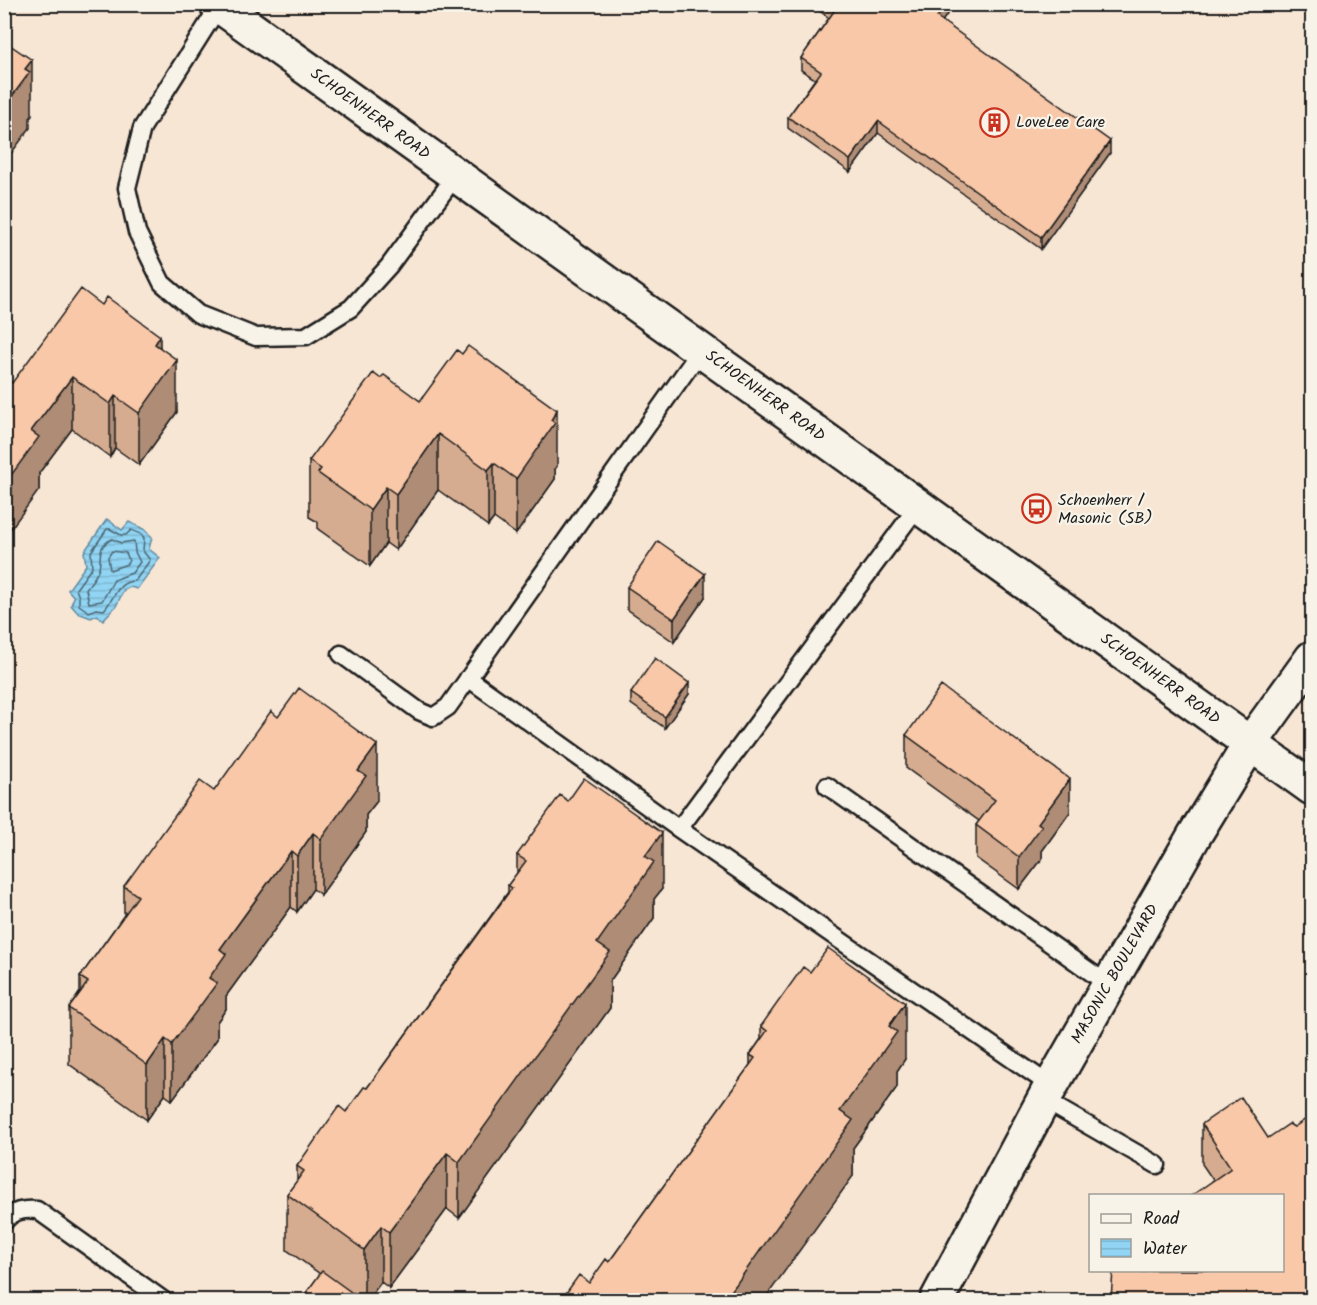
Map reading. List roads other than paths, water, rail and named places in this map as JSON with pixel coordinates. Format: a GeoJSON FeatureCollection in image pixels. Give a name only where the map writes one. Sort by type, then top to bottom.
{"type":"FeatureCollection","features":[{"type":"Feature","properties":{"kind":"main road","name":"SCHOENHERR ROAD"},"geometry":{"type":"LineString","coordinates":[[218,5],[1312,788]]}},
{"type":"Feature","properties":{"kind":"main road","name":"MASONIC BOULEVARD"},"geometry":{"type":"LineString","coordinates":[[937,1300],[1048,1093],[1194,836],[1250,744],[1312,658]]}},
{"type":"Feature","properties":{"kind":"lane"},"geometry":{"type":"LineString","coordinates":[[218,5],[142,128],[127,188],[137,232],[162,283],[198,314],[256,337],[306,336],[351,308],[389,266],[456,175]]}},
{"type":"Feature","properties":{"kind":"lane"},"geometry":{"type":"LineString","coordinates":[[341,654],[418,711],[433,717],[448,707],[701,350]]}},
{"type":"Feature","properties":{"kind":"lane"},"geometry":{"type":"LineString","coordinates":[[679,829],[918,506]]}},
{"type":"Feature","properties":{"kind":"lane"},"geometry":{"type":"LineString","coordinates":[[468,678],[1048,1093],[1156,1165]]}},
{"type":"Feature","properties":{"kind":"lane"},"geometry":{"type":"LineString","coordinates":[[827,786],[1109,985]]}},
{"type":"Feature","properties":{"kind":"lane"},"geometry":{"type":"LineString","coordinates":[[4,1222],[9,1216],[23,1209],[37,1210],[163,1300]]}},
{"type":"Feature","properties":{"kind":"water"},"geometry":{"type":"Polygon","coordinates":[[[107,519],[122,530],[129,522],[144,529],[152,537],[149,549],[160,558],[137,589],[130,587],[124,590],[116,606],[103,620],[97,615],[91,618],[78,613],[71,605],[74,597],[68,590],[86,565],[84,552],[107,519]]]}},
{"type":"Feature","properties":{"kind":"place","name":"LoveLee Care"},"geometry":{"type":"Point","coordinates":[995,122]}},
{"type":"Feature","properties":{"kind":"place","name":"Schoenherr / Masonic (SB)"},"geometry":{"type":"Point","coordinates":[1037,509]}}]}
